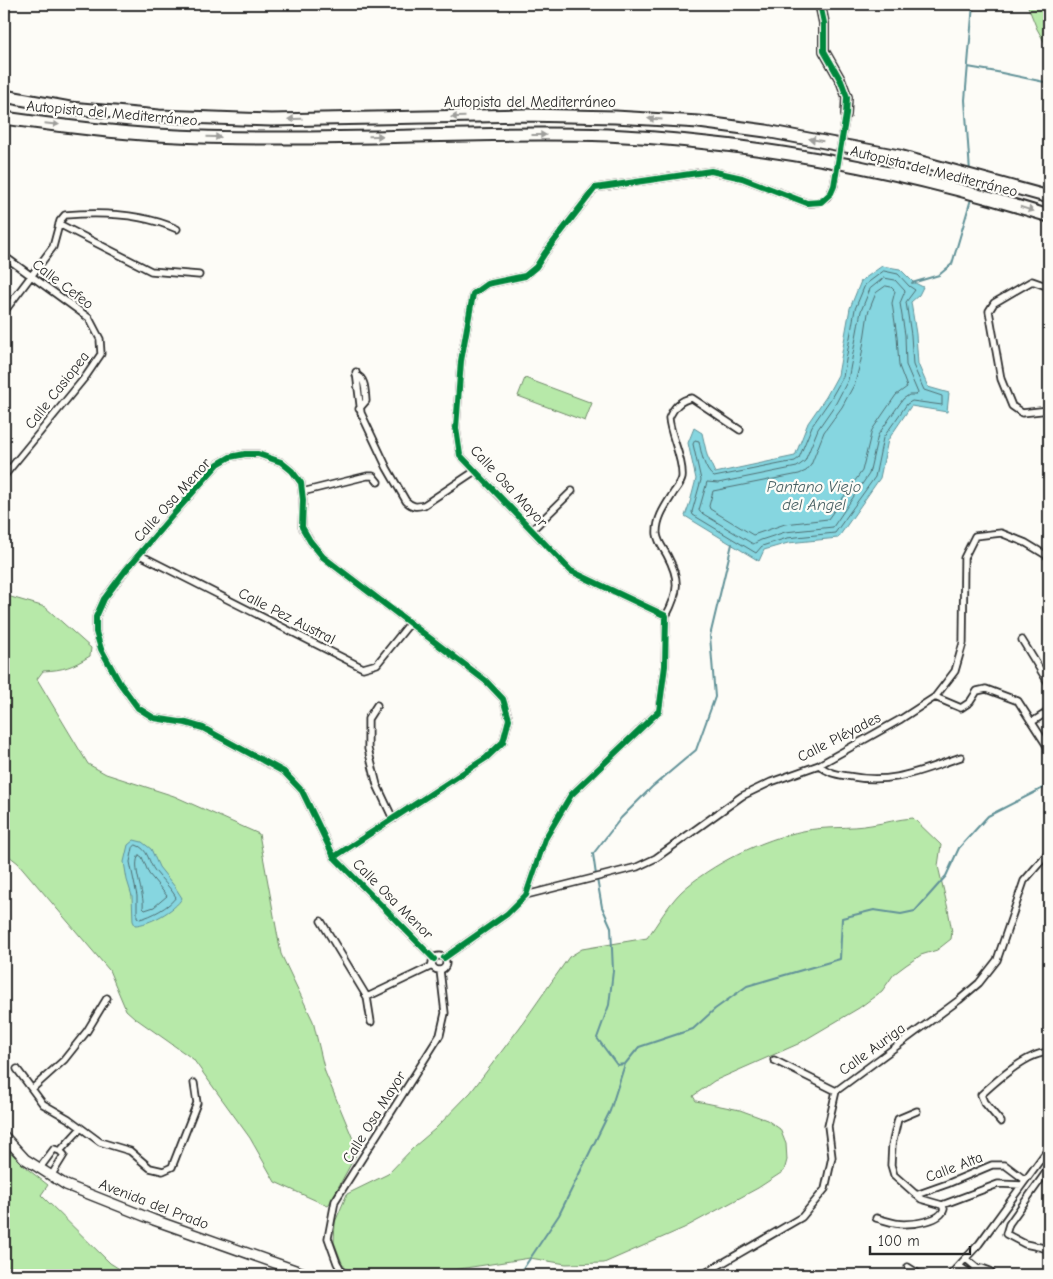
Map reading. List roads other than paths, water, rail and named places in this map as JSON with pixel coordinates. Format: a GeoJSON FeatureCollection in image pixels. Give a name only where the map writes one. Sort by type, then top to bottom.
{"type":"FeatureCollection","features":[{"type":"Feature","properties":{"kind":"highway","name":"Autopista del Mediterráneo"},"geometry":{"type":"LineString","coordinates":[[4,96],[70,108],[159,116],[271,120],[524,116],[615,117],[699,122],[766,131],[898,156],[1049,197]]}},
{"type":"Feature","properties":{"kind":"highway","name":"Autopista del Mediterráneo"},"geometry":{"type":"LineString","coordinates":[[4,118],[156,135],[269,138],[606,135],[693,142],[762,149],[896,174],[987,196],[1049,216]]}},
{"type":"Feature","properties":{"kind":"street"},"geometry":{"type":"LineString","coordinates":[[820,4],[824,23],[824,51],[841,81],[847,97],[846,115]]}},
{"type":"Feature","properties":{"kind":"street","name":"Calle Osa Mayor"},"geometry":{"type":"LineString","coordinates":[[666,616],[571,571],[460,455],[456,428],[461,361],[473,294],[487,284],[526,276],[536,267],[595,188],[711,171],[742,178],[808,203],[814,204],[827,198],[834,186],[846,115]]}},
{"type":"Feature","properties":{"kind":"street"},"geometry":{"type":"LineString","coordinates":[[4,312],[53,247],[60,224],[65,216],[83,214],[128,217],[161,222],[177,229]]}},
{"type":"Feature","properties":{"kind":"street"},"geometry":{"type":"LineString","coordinates":[[60,224],[151,271],[200,275]]}},
{"type":"Feature","properties":{"kind":"street","name":"Calle Cefeo"},"geometry":{"type":"LineString","coordinates":[[4,256],[88,318],[100,339]]}},
{"type":"Feature","properties":{"kind":"street"},"geometry":{"type":"LineString","coordinates":[[1049,287],[1032,281],[994,302],[989,311],[1001,379],[1012,406],[1022,413],[1049,410]]}},
{"type":"Feature","properties":{"kind":"street","name":"Calle Casiopea"},"geometry":{"type":"LineString","coordinates":[[4,476],[86,376],[101,354],[100,339]]}},
{"type":"Feature","properties":{"kind":"street"},"geometry":{"type":"LineString","coordinates":[[356,374],[359,409],[387,468],[406,501],[416,507],[424,505],[475,471]]}},
{"type":"Feature","properties":{"kind":"street"},"geometry":{"type":"LineString","coordinates":[[444,958],[507,914],[526,895],[544,839],[571,794],[659,711],[664,666],[666,616],[676,591],[677,580],[674,568],[659,541],[658,527],[662,510],[682,478],[675,439],[669,423],[670,415],[678,404],[692,398],[740,430]]}},
{"type":"Feature","properties":{"kind":"street","name":"Calle Osa Menor"},"geometry":{"type":"LineString","coordinates":[[334,857],[486,758],[503,742],[509,719],[503,699],[486,681],[322,557],[302,527],[302,492],[300,483],[292,471],[281,462],[258,454],[245,454],[218,464],[104,599],[96,617],[96,632],[101,649],[119,682],[138,708],[154,718],[203,728],[284,772],[302,791],[334,857],[434,959]]}},
{"type":"Feature","properties":{"kind":"street"},"geometry":{"type":"LineString","coordinates":[[302,492],[367,476],[373,476],[378,482]]}},
{"type":"Feature","properties":{"kind":"street"},"geometry":{"type":"LineString","coordinates":[[532,530],[572,491]]}},
{"type":"Feature","properties":{"kind":"street","name":"Calle Pléyades"},"geometry":{"type":"LineString","coordinates":[[526,895],[638,867],[656,858],[742,796],[771,782],[819,765],[901,719],[935,697],[955,671],[963,643],[964,558],[975,536],[1001,533],[1026,543],[1049,557]]}},
{"type":"Feature","properties":{"kind":"street","name":"Calle Pez Austral"},"geometry":{"type":"LineString","coordinates":[[140,555],[363,668],[377,664],[410,623]]}},
{"type":"Feature","properties":{"kind":"street"},"geometry":{"type":"LineString","coordinates":[[1022,640],[1049,684]]}},
{"type":"Feature","properties":{"kind":"street"},"geometry":{"type":"LineString","coordinates":[[935,697],[961,708],[970,702],[977,691],[986,689],[1018,701],[1049,749]]}},
{"type":"Feature","properties":{"kind":"street"},"geometry":{"type":"LineString","coordinates":[[377,705],[368,719],[368,749],[377,785],[393,819]]}},
{"type":"Feature","properties":{"kind":"street"},"geometry":{"type":"LineString","coordinates":[[1032,722],[1049,711]]}},
{"type":"Feature","properties":{"kind":"street"},"geometry":{"type":"LineString","coordinates":[[819,765],[826,772],[878,780],[906,776],[961,757]]}},
{"type":"Feature","properties":{"kind":"street","name":"Calle Auriga"},"geometry":{"type":"LineString","coordinates":[[702,1275],[802,1217],[825,1189],[832,1157],[828,1126],[836,1091],[959,1000],[979,983],[997,960],[1024,881],[1049,852]]}},
{"type":"Feature","properties":{"kind":"street"},"geometry":{"type":"LineString","coordinates":[[321,921],[367,997],[371,1022]]}},
{"type":"Feature","properties":{"kind":"street"},"geometry":{"type":"LineString","coordinates":[[367,997],[432,966],[434,959],[438,956],[444,958]]}},
{"type":"Feature","properties":{"kind":"street"},"geometry":{"type":"LineString","coordinates":[[432,966],[434,969],[440,970],[445,967],[446,961],[444,958]]}},
{"type":"Feature","properties":{"kind":"street","name":"Calle Osa Mayor"},"geometry":{"type":"LineString","coordinates":[[344,1275],[336,1263],[328,1238],[336,1201],[440,1035],[444,1013],[440,970]]}},
{"type":"Feature","properties":{"kind":"street"},"geometry":{"type":"LineString","coordinates":[[33,1088],[64,1060],[87,1031],[107,998]]}},
{"type":"Feature","properties":{"kind":"street"},"geometry":{"type":"LineString","coordinates":[[1001,1122],[984,1102],[981,1095],[1023,1062],[1040,1053],[1049,1052]]}},
{"type":"Feature","properties":{"kind":"street"},"geometry":{"type":"LineString","coordinates":[[774,1060],[836,1091]]}},
{"type":"Feature","properties":{"kind":"street"},"geometry":{"type":"LineString","coordinates":[[17,1069],[33,1088],[43,1104],[100,1142],[130,1151],[150,1168],[163,1171],[172,1167],[197,1103],[194,1083]]}},
{"type":"Feature","properties":{"kind":"street"},"geometry":{"type":"LineString","coordinates":[[917,1111],[898,1119],[892,1145],[891,1165],[894,1175],[921,1199],[942,1205],[998,1184],[1024,1182]]}},
{"type":"Feature","properties":{"kind":"street"},"geometry":{"type":"LineString","coordinates":[[60,1151],[81,1128]]}},
{"type":"Feature","properties":{"kind":"street","name":"Avenida del Prado"},"geometry":{"type":"LineString","coordinates":[[4,1136],[25,1159],[66,1185],[145,1217],[309,1275]]}},
{"type":"Feature","properties":{"kind":"street"},"geometry":{"type":"LineString","coordinates":[[40,1168],[54,1148],[60,1151],[64,1155],[50,1176]]}},
{"type":"Feature","properties":{"kind":"street"},"geometry":{"type":"LineString","coordinates":[[950,1275],[979,1244],[1049,1148]]}},
{"type":"Feature","properties":{"kind":"street","name":"Calle Alta"},"geometry":{"type":"LineString","coordinates":[[916,1195],[948,1184],[992,1165],[1005,1165],[1024,1182]]}},
{"type":"Feature","properties":{"kind":"street"},"geometry":{"type":"LineString","coordinates":[[1049,1168],[1009,1224],[1006,1234],[1025,1244],[1049,1249]]}},
{"type":"Feature","properties":{"kind":"street"},"geometry":{"type":"LineString","coordinates":[[876,1218],[906,1224],[925,1221],[943,1213],[942,1205]]}},
{"type":"Feature","properties":{"kind":"street"},"geometry":{"type":"LineString","coordinates":[[966,1259],[978,1269]]}},
{"type":"Feature","properties":{"kind":"street"},"geometry":{"type":"LineString","coordinates":[[959,1266],[972,1275],[978,1269],[986,1268],[993,1275]]}},
{"type":"Feature","properties":{"kind":"street"},"geometry":{"type":"LineString","coordinates":[[908,1267],[919,1274],[925,1275]]}},
{"type":"Feature","properties":{"kind":"water","name":"Pantano Viejo del Angel"},"geometry":{"type":"Polygon","coordinates":[[[882,266],[900,269],[913,282],[923,287],[919,295],[911,302],[918,364],[928,387],[949,393],[947,412],[911,406],[888,440],[880,478],[838,538],[788,543],[764,550],[759,561],[685,516],[696,479],[688,443],[694,428],[702,433],[707,455],[715,473],[795,456],[808,423],[838,375],[850,308],[861,281],[882,266]]]}},
{"type":"Feature","properties":{"kind":"water"},"geometry":{"type":"Polygon","coordinates":[[[134,840],[142,842],[151,849],[159,867],[182,898],[179,903],[161,916],[135,925],[133,921],[132,896],[124,862],[128,845],[134,840]]]}},
{"type":"Feature","properties":{"kind":"waterway"},"geometry":{"type":"LineString","coordinates":[[970,172],[965,100],[973,4]]}},
{"type":"Feature","properties":{"kind":"waterway"},"geometry":{"type":"LineString","coordinates":[[968,67],[1049,83]]}},
{"type":"Feature","properties":{"kind":"waterway"},"geometry":{"type":"LineString","coordinates":[[912,283],[939,275],[952,264],[971,199]]}},
{"type":"Feature","properties":{"kind":"waterway"},"geometry":{"type":"LineString","coordinates":[[596,875],[593,854],[621,818],[652,787],[696,750],[715,697],[710,636],[732,544]]}},
{"type":"Feature","properties":{"kind":"waterway"},"geometry":{"type":"LineString","coordinates":[[519,1275],[559,1215],[610,1111],[625,1064],[639,1047],[693,1029],[715,1009],[747,986],[840,959],[842,918],[874,910],[901,914],[915,911],[946,876],[959,848],[988,816],[1049,785]]}},
{"type":"Feature","properties":{"kind":"waterway"},"geometry":{"type":"LineString","coordinates":[[597,879],[602,907],[611,927],[613,971],[609,1005],[597,1038],[617,1065],[625,1064]]}}]}
